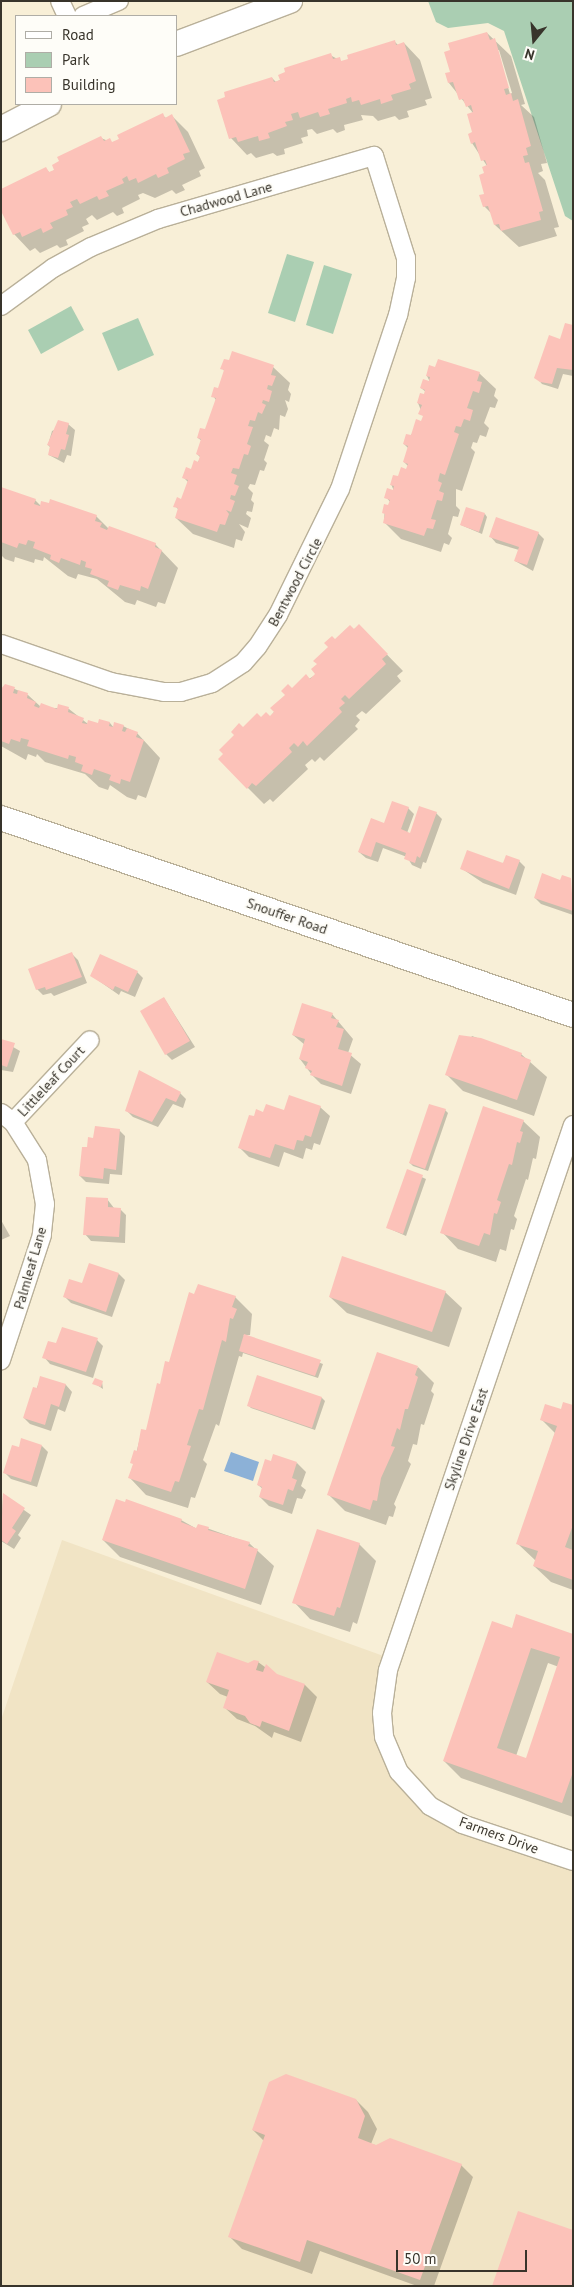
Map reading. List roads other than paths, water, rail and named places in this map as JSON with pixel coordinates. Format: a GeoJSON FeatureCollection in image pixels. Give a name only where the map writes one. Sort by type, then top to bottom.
{"type":"FeatureCollection","features":[{"type":"Feature","properties":{"kind":"main road"},"geometry":{"type":"LineString","coordinates":[[178,43],[290,1]]}},
{"type":"Feature","properties":{"kind":"main road"},"geometry":{"type":"LineString","coordinates":[[1,129],[47,105]]}},
{"type":"Feature","properties":{"kind":"main road","name":"Snouffer Road"},"geometry":{"type":"LineString","coordinates":[[1,818],[573,1015]]}},
{"type":"Feature","properties":{"kind":"street"},"geometry":{"type":"LineString","coordinates":[[60,1],[67,15]]}},
{"type":"Feature","properties":{"kind":"street"},"geometry":{"type":"LineString","coordinates":[[85,15],[119,1]]}},
{"type":"Feature","properties":{"kind":"street","name":"Chadwood Lane"},"geometry":{"type":"LineString","coordinates":[[1,306],[53,268],[91,247],[158,219],[374,156],[404,249]]}},
{"type":"Feature","properties":{"kind":"street","name":"Bentwood Circle"},"geometry":{"type":"LineString","coordinates":[[1,644],[111,682],[164,692],[181,692],[212,683],[243,662],[257,648],[278,615],[340,490],[403,295],[406,267],[404,249]]}},
{"type":"Feature","properties":{"kind":"street","name":"Littleleaf Court"},"geometry":{"type":"LineString","coordinates":[[7,1118],[90,1040]]}},
{"type":"Feature","properties":{"kind":"street","name":"Palmleaf Lane"},"geometry":{"type":"LineString","coordinates":[[1,1360],[42,1235],[45,1204],[37,1160],[7,1118]]}},
{"type":"Feature","properties":{"kind":"street","name":"Skyline Drive East"},"geometry":{"type":"LineString","coordinates":[[392,1756],[384,1737],[382,1713],[388,1670],[573,1125]]}},
{"type":"Feature","properties":{"kind":"street","name":"Farmers Drive"},"geometry":{"type":"LineString","coordinates":[[392,1756],[411,1788],[430,1806],[462,1824],[573,1862]]}},
{"type":"Feature","properties":{"kind":"water"},"geometry":{"type":"Polygon","coordinates":[[[231,1452],[259,1462],[253,1481],[224,1471],[231,1452]]]}}]}
